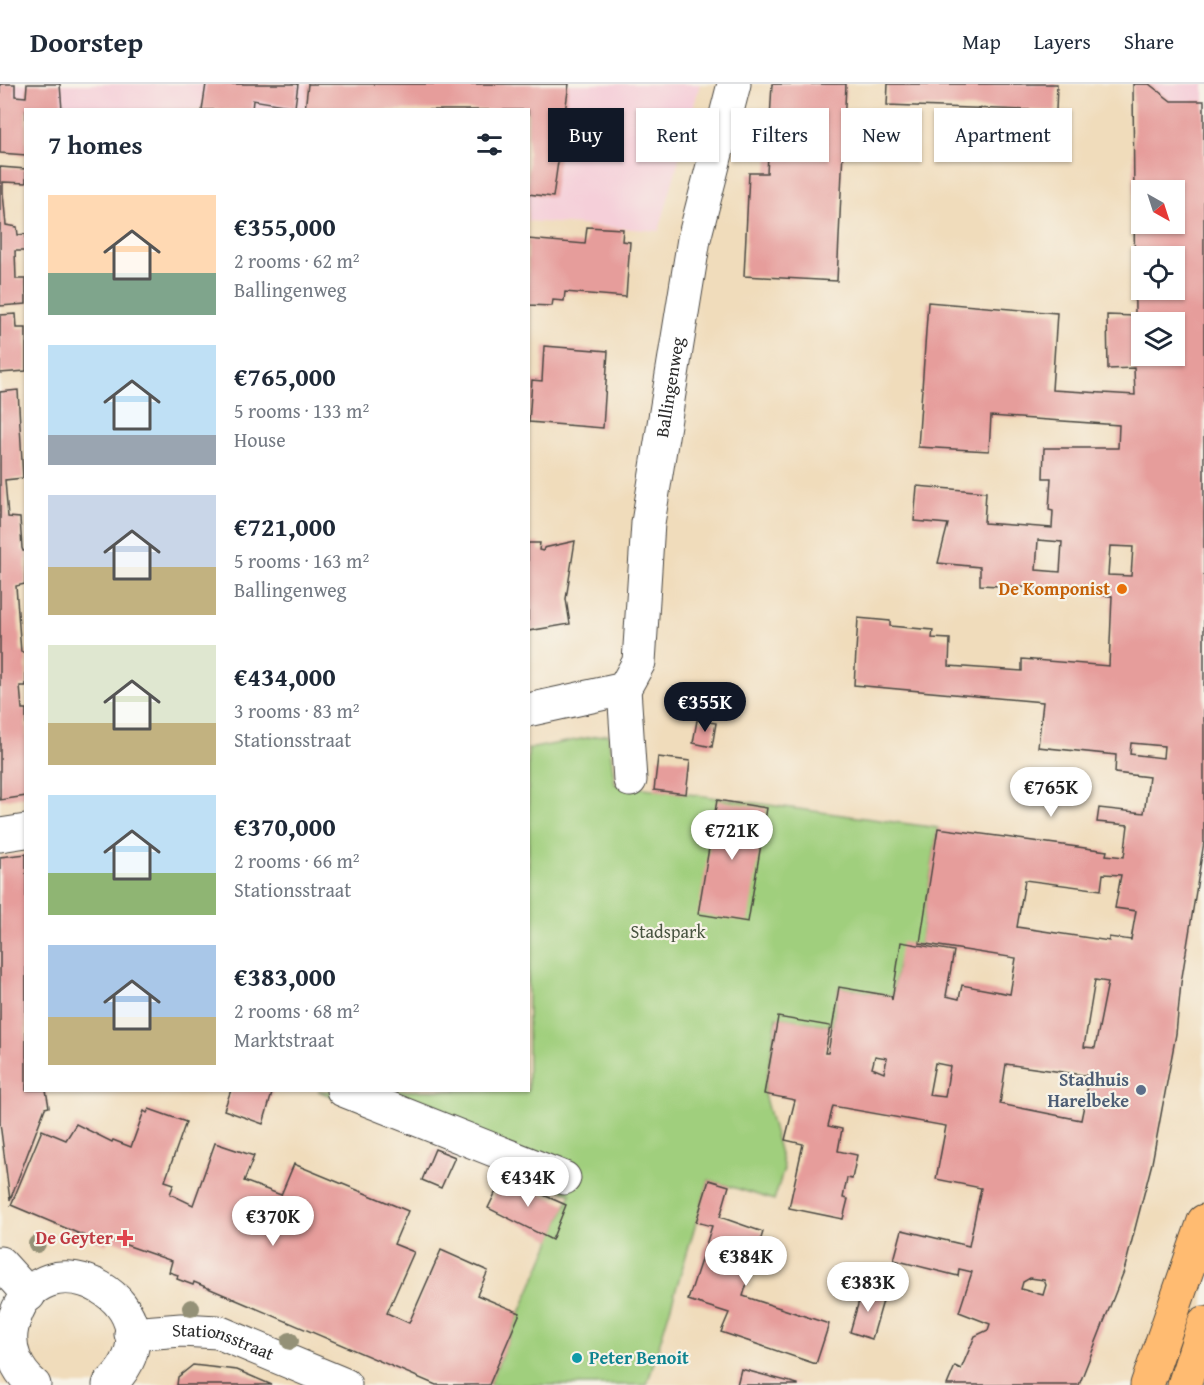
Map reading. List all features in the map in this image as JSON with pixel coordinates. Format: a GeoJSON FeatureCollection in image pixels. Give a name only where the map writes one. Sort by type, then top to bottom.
{"type":"FeatureCollection","features":[{"type":"Feature","properties":{"kind":"main road"},"geometry":{"type":"LineString","coordinates":[[1148,1385],[1204,1221]]}},
{"type":"Feature","properties":{"kind":"main road"},"geometry":{"type":"LineString","coordinates":[[1184,1385],[1204,1323]]}},
{"type":"Feature","properties":{"kind":"street","name":"Ballingenweg"},"geometry":{"type":"LineString","coordinates":[[624,689],[639,662],[648,523],[694,239],[734,84]]}},
{"type":"Feature","properties":{"kind":"street"},"geometry":{"type":"LineString","coordinates":[[530,710],[624,689],[630,780]]}},
{"type":"Feature","properties":{"kind":"street"},"geometry":{"type":"LineString","coordinates":[[0,835],[24,831]]}},
{"type":"Feature","properties":{"kind":"street"},"geometry":{"type":"LineString","coordinates":[[349,1092],[564,1178]]}},
{"type":"Feature","properties":{"kind":"street"},"geometry":{"type":"LineString","coordinates":[[0,1263],[29,1295]]}},
{"type":"Feature","properties":{"kind":"street"},"geometry":{"type":"LineString","coordinates":[[34,1385],[17,1365],[11,1343],[14,1320],[29,1295],[55,1280],[67,1278],[90,1281],[101,1286],[119,1301],[129,1322],[131,1334],[128,1357],[124,1368],[109,1385]]}},
{"type":"Feature","properties":{"kind":"street","name":"Stationsstraat"},"geometry":{"type":"LineString","coordinates":[[131,1334],[181,1330],[218,1332],[345,1385]]}},
{"type":"Feature","properties":{"kind":"shaded area"},"geometry":{"type":"Polygon","coordinates":[[[0,84],[700,84],[693,108],[636,108],[636,162],[678,162],[659,231],[530,221],[530,108],[24,108],[0,84]]]}},
{"type":"Feature","properties":{"kind":"shaded area"},"geometry":{"type":"Polygon","coordinates":[[[1149,84],[1204,84],[1204,101],[1171,101],[1149,84]]]}},
{"type":"Feature","properties":{"kind":"green space","name":"Stadspark"},"geometry":{"type":"Polygon","coordinates":[[[608,734],[615,784],[938,828],[920,945],[899,959],[892,996],[839,987],[832,1026],[777,1017],[764,1094],[784,1169],[774,1200],[709,1180],[647,1385],[489,1385],[571,1194],[320,1092],[530,1092],[530,749],[608,734]]]}},
{"type":"Feature","properties":{"kind":"building"},"geometry":{"type":"Polygon","coordinates":[[[0,84],[15,84],[15,96],[26,97],[27,84],[60,84],[62,108],[24,108],[24,155],[0,153],[0,84]]]}},
{"type":"Feature","properties":{"kind":"building"},"geometry":{"type":"Polygon","coordinates":[[[206,84],[298,84],[295,107],[253,100],[252,108],[202,108],[206,84]]]}},
{"type":"Feature","properties":{"kind":"building"},"geometry":{"type":"Polygon","coordinates":[[[308,84],[569,84],[566,108],[548,108],[548,162],[558,162],[553,197],[530,194],[530,108],[305,108],[308,84]]]}},
{"type":"Feature","properties":{"kind":"building"},"geometry":{"type":"Polygon","coordinates":[[[772,84],[846,84],[845,108],[841,108],[842,162],[837,281],[744,276],[749,173],[767,173],[768,162],[829,162],[829,108],[771,108],[772,84]]]}},
{"type":"Feature","properties":{"kind":"building"},"geometry":{"type":"Polygon","coordinates":[[[888,84],[1057,84],[1056,108],[887,105],[888,84]]]}},
{"type":"Feature","properties":{"kind":"building"},"geometry":{"type":"Polygon","coordinates":[[[1133,84],[1149,84],[1171,101],[1204,101],[1204,842],[1181,983],[1176,1034],[1152,1163],[1124,1271],[1079,1385],[947,1385],[955,1366],[961,1369],[975,1336],[988,1330],[990,1324],[959,1312],[972,1272],[959,1269],[958,1276],[894,1260],[902,1230],[969,1246],[981,1188],[936,1179],[946,1126],[833,1106],[828,1126],[842,1129],[838,1151],[857,1155],[852,1179],[847,1178],[843,1198],[848,1199],[843,1219],[789,1208],[803,1144],[785,1140],[795,1100],[764,1094],[778,1017],[830,1026],[825,1053],[828,1053],[839,987],[891,996],[892,1000],[901,942],[954,951],[946,996],[959,999],[962,985],[1010,994],[1016,958],[920,943],[938,828],[1107,851],[1106,855],[1124,857],[1128,825],[1097,822],[1099,808],[1144,813],[1149,777],[1115,773],[1116,755],[1038,747],[1043,702],[854,685],[858,618],[890,621],[890,626],[933,630],[932,638],[950,639],[949,666],[1022,671],[1022,659],[1109,666],[1112,596],[1039,591],[1040,588],[980,585],[980,567],[938,563],[948,524],[914,521],[917,486],[986,492],[984,523],[1052,528],[1053,511],[1049,510],[1051,478],[1043,478],[1044,448],[1118,448],[1119,425],[991,416],[989,451],[918,447],[928,302],[1057,313],[1052,390],[1135,395],[1134,368],[1108,369],[1107,315],[1131,316],[1131,366],[1185,366],[1185,312],[1135,312],[1135,300],[1185,300],[1185,246],[1134,246],[1134,234],[1185,234],[1185,180],[1134,180],[1133,84]],[[1038,540],[1036,570],[1060,572],[1062,542],[1038,540]],[[1110,546],[1108,575],[1131,576],[1133,547],[1110,546]],[[1131,743],[1130,754],[1163,758],[1164,746],[1131,743]],[[1103,874],[1101,890],[1025,880],[1017,927],[1109,941],[1109,937],[1131,940],[1136,911],[1115,908],[1121,875],[1103,874]],[[1095,980],[1084,1047],[1095,1048],[1108,982],[1095,980]],[[875,1056],[872,1068],[884,1073],[887,1058],[875,1056]],[[935,1063],[929,1095],[945,1097],[950,1066],[935,1063]],[[1006,1064],[1000,1104],[1081,1120],[1090,1076],[1006,1064]],[[1030,1278],[1023,1282],[1021,1289],[1043,1295],[1046,1285],[1044,1280],[1030,1278]]]}},
{"type":"Feature","properties":{"kind":"building"},"geometry":{"type":"Polygon","coordinates":[[[0,167],[24,169],[24,183],[3,182],[3,193],[6,225],[17,227],[18,235],[24,234],[24,251],[15,251],[16,279],[24,279],[24,304],[0,306],[0,167]]]}},
{"type":"Feature","properties":{"kind":"building"},"geometry":{"type":"Polygon","coordinates":[[[587,227],[623,229],[622,241],[630,242],[626,297],[565,292],[564,301],[553,300],[552,306],[530,305],[530,239],[585,244],[587,227]]]}},
{"type":"Feature","properties":{"kind":"building"},"geometry":{"type":"Polygon","coordinates":[[[16,314],[17,328],[24,328],[24,371],[0,373],[0,315],[16,314]]]}},
{"type":"Feature","properties":{"kind":"building"},"geometry":{"type":"Polygon","coordinates":[[[544,346],[608,351],[603,428],[530,422],[532,380],[542,381],[544,346]]]}},
{"type":"Feature","properties":{"kind":"building"},"geometry":{"type":"Polygon","coordinates":[[[18,390],[23,478],[5,480],[8,517],[20,518],[24,551],[24,584],[16,586],[21,652],[24,652],[24,686],[20,686],[22,709],[24,709],[24,796],[0,800],[0,392],[18,390]]]}},
{"type":"Feature","properties":{"kind":"building"},"geometry":{"type":"Polygon","coordinates":[[[575,541],[566,599],[570,624],[530,631],[530,543],[540,543],[539,550],[543,551],[544,548],[575,541]]]}},
{"type":"Feature","properties":{"kind":"building"},"geometry":{"type":"Polygon","coordinates":[[[697,720],[716,723],[712,747],[693,743],[697,720]]]}},
{"type":"Feature","properties":{"kind":"building"},"geometry":{"type":"Polygon","coordinates":[[[658,757],[690,761],[686,794],[654,790],[658,757]]]}},
{"type":"Feature","properties":{"kind":"building"},"geometry":{"type":"Polygon","coordinates":[[[717,800],[767,808],[748,922],[698,914],[717,800]]]}},
{"type":"Feature","properties":{"kind":"building"},"geometry":{"type":"Polygon","coordinates":[[[24,854],[24,1092],[46,1092],[49,1107],[45,1108],[10,1200],[0,1123],[0,857],[24,854]]]}},
{"type":"Feature","properties":{"kind":"building"},"geometry":{"type":"Polygon","coordinates":[[[230,1092],[272,1092],[263,1124],[224,1110],[230,1092]]]}},
{"type":"Feature","properties":{"kind":"building"},"geometry":{"type":"Polygon","coordinates":[[[149,1109],[186,1122],[165,1181],[174,1184],[170,1194],[193,1205],[215,1143],[254,1156],[244,1181],[281,1195],[294,1164],[408,1211],[394,1244],[414,1252],[387,1313],[409,1323],[441,1250],[488,1271],[477,1295],[520,1313],[489,1385],[436,1385],[194,1282],[193,1285],[177,1279],[178,1275],[169,1272],[172,1261],[109,1239],[106,1245],[11,1205],[42,1130],[66,1140],[76,1124],[112,1142],[113,1140],[131,1147],[144,1111],[147,1113],[149,1109]]]}},
{"type":"Feature","properties":{"kind":"building"},"geometry":{"type":"Polygon","coordinates":[[[435,1149],[455,1157],[441,1188],[422,1180],[435,1149]]]}},
{"type":"Feature","properties":{"kind":"building"},"geometry":{"type":"Polygon","coordinates":[[[503,1177],[566,1205],[552,1240],[488,1208],[503,1177]]]}},
{"type":"Feature","properties":{"kind":"building"},"geometry":{"type":"Polygon","coordinates":[[[709,1180],[729,1186],[720,1217],[763,1232],[743,1296],[829,1324],[816,1364],[721,1332],[729,1313],[688,1300],[712,1226],[696,1222],[709,1180]]]}},
{"type":"Feature","properties":{"kind":"building"},"geometry":{"type":"Polygon","coordinates":[[[863,1287],[885,1294],[872,1339],[850,1332],[863,1287]]]}},
{"type":"Feature","properties":{"kind":"building"},"geometry":{"type":"Polygon","coordinates":[[[193,1365],[237,1370],[272,1385],[177,1385],[178,1377],[193,1365]]]}},
{"type":"Feature","properties":{"kind":"building"},"geometry":{"type":"Polygon","coordinates":[[[741,1369],[798,1384],[798,1385],[737,1385],[741,1369]]]}},
{"type":"Feature","properties":{"kind":"place","name":"De Komponist"},"geometry":{"type":"Point","coordinates":[1122,589]}},
{"type":"Feature","properties":{"kind":"place","name":"Stadhuis Harelbeke"},"geometry":{"type":"Point","coordinates":[1141,1090]}},
{"type":"Feature","properties":{"kind":"place","name":"De Geyter"},"geometry":{"type":"Point","coordinates":[125,1238]}},
{"type":"Feature","properties":{"kind":"place","name":"Peter Benoit"},"geometry":{"type":"Point","coordinates":[577,1358]}}]}
